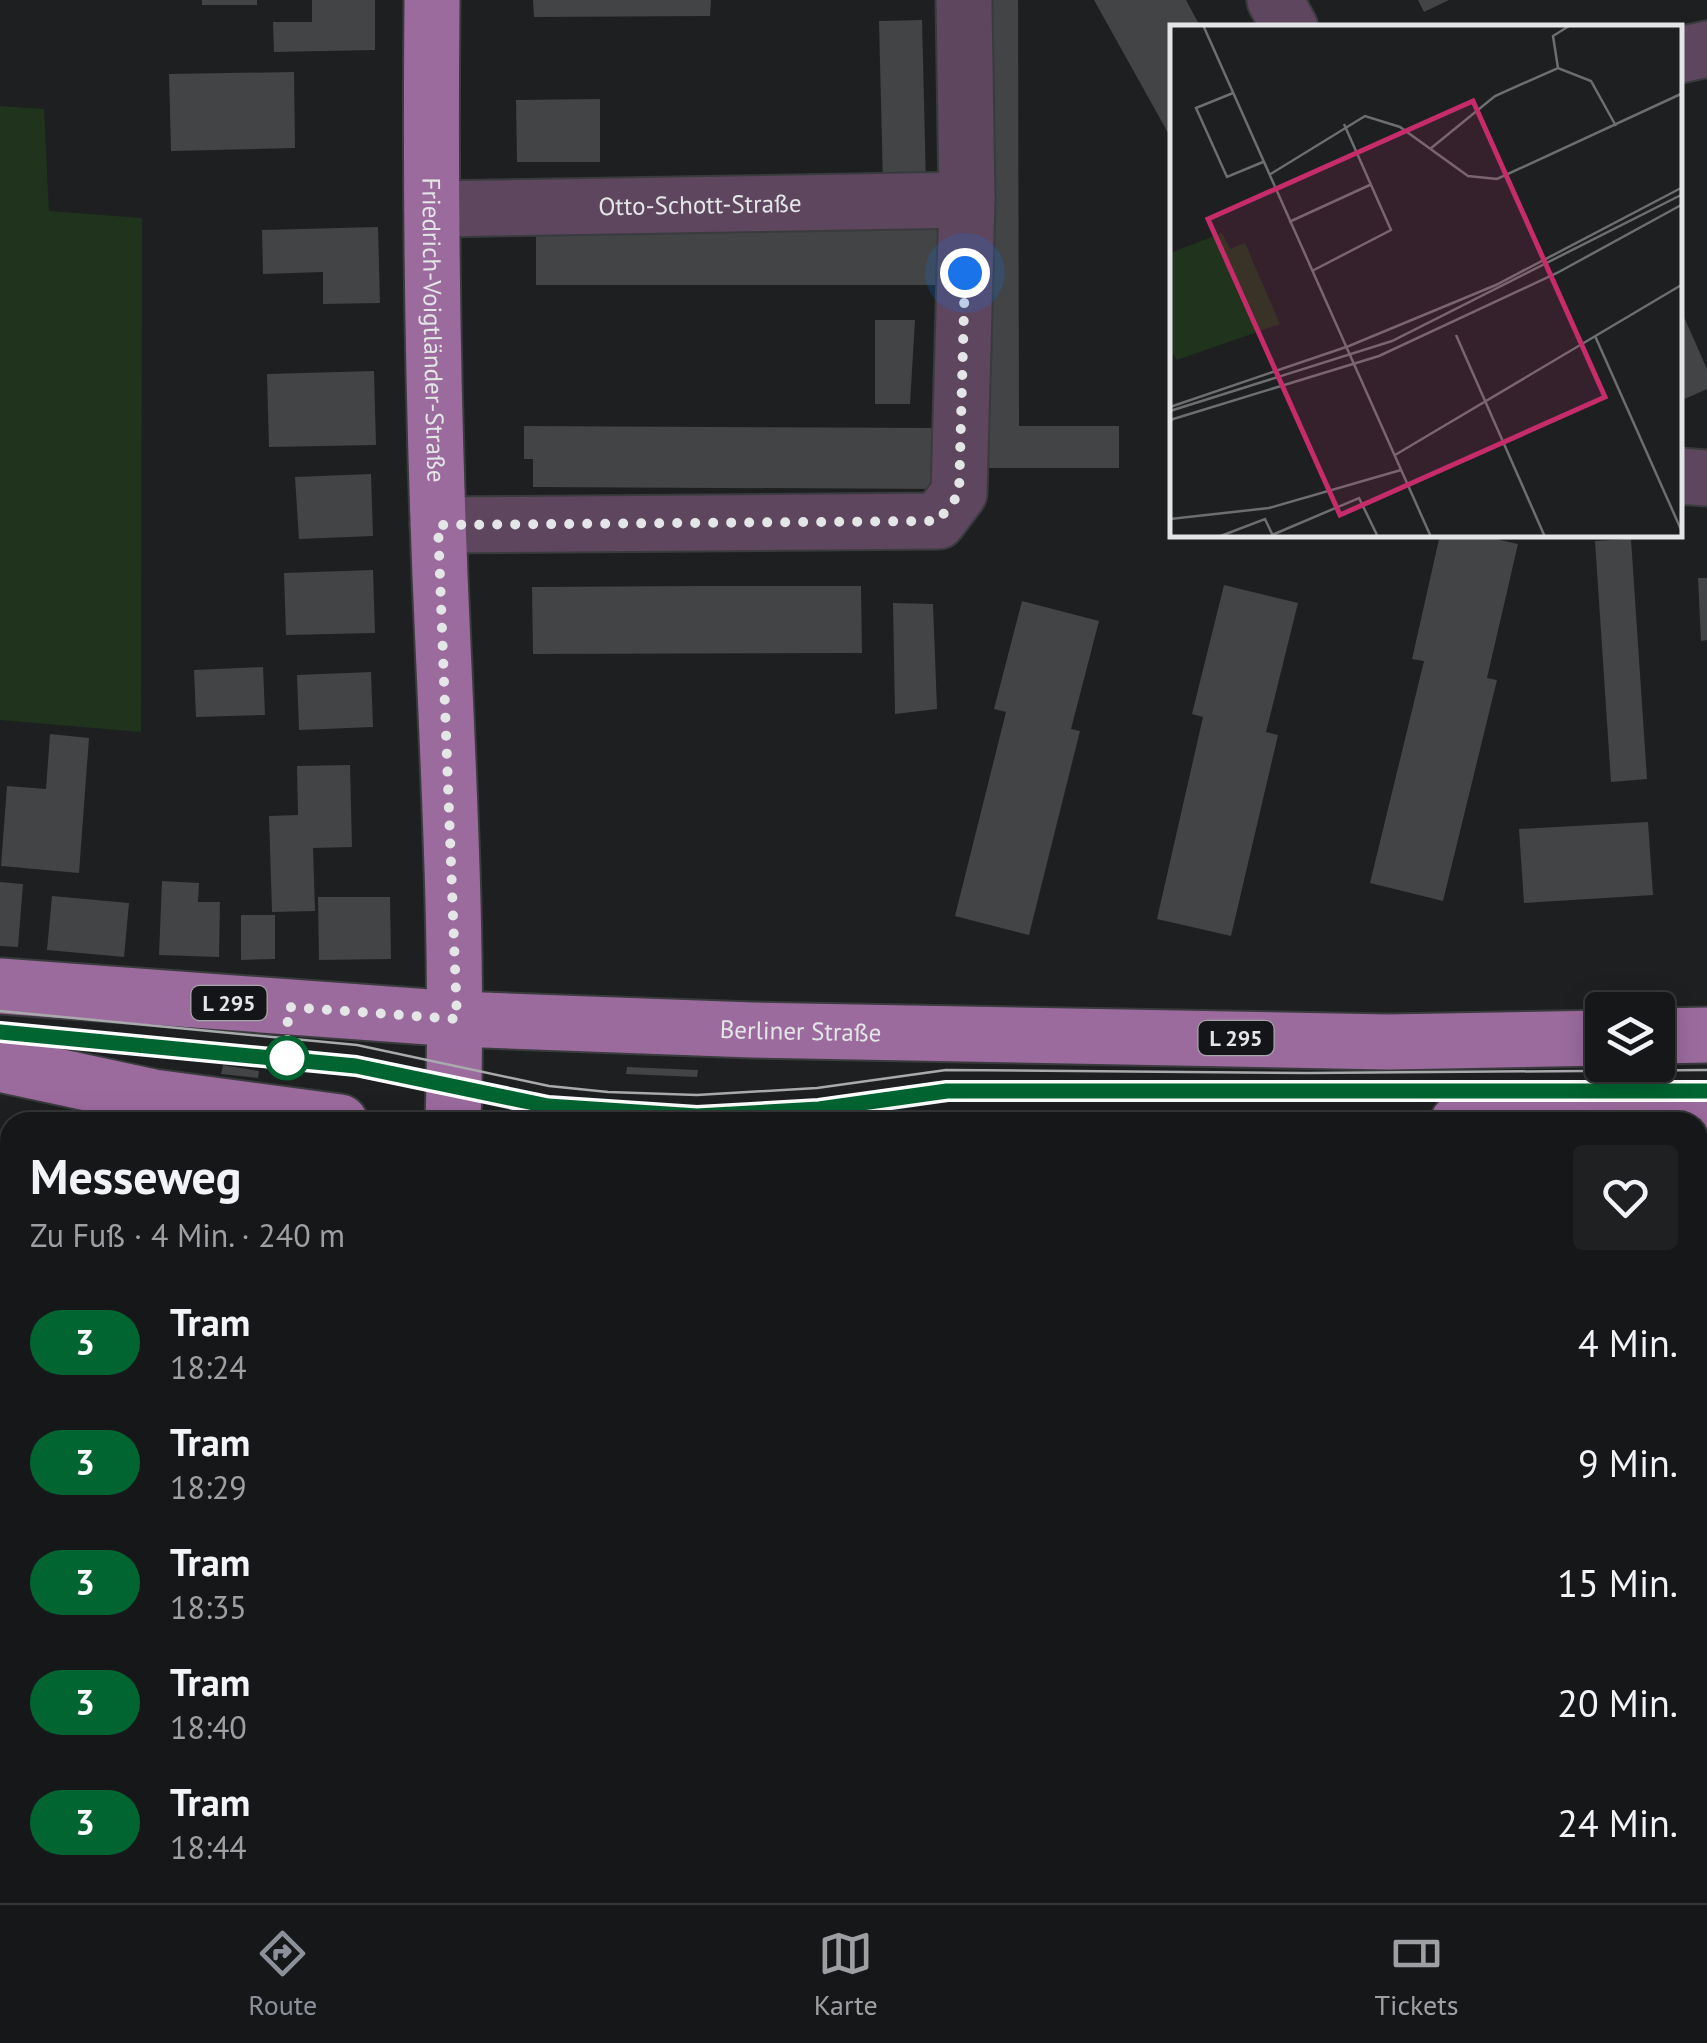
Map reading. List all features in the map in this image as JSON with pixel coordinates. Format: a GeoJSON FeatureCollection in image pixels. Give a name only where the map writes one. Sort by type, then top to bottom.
{"type":"FeatureCollection","features":[{"type":"Feature","properties":{"kind":"main road","name":"Friedrich-Voigtländer-Straße"},"geometry":{"type":"LineString","coordinates":[[432,0],[438,525],[457,1019],[454,1112]]}},
{"type":"Feature","properties":{"kind":"main road","name":"Berliner Straße"},"geometry":{"type":"LineString","coordinates":[[0,986],[457,1019],[752,1030],[1388,1042],[1585,1038]]}},
{"type":"Feature","properties":{"kind":"main road"},"geometry":{"type":"LineString","coordinates":[[1675,1036],[1707,1035]]}},
{"type":"Feature","properties":{"kind":"main road"},"geometry":{"type":"LineString","coordinates":[[0,1064],[153,1097],[265,1112]]}},
{"type":"Feature","properties":{"kind":"street"},"geometry":{"type":"LineString","coordinates":[[438,525],[938,521],[959,494],[967,200],[964,0]]}},
{"type":"Feature","properties":{"kind":"street"},"geometry":{"type":"LineString","coordinates":[[1275,0],[1288,25]]}},
{"type":"Feature","properties":{"kind":"street"},"geometry":{"type":"LineString","coordinates":[[1682,55],[1707,50]]}},
{"type":"Feature","properties":{"kind":"street","name":"Otto-Schott-Straße"},"geometry":{"type":"LineString","coordinates":[[432,209],[967,200]]}},
{"type":"Feature","properties":{"kind":"street"},"geometry":{"type":"LineString","coordinates":[[1682,476],[1707,478]]}},
{"type":"Feature","properties":{"kind":"green space"},"geometry":{"type":"Polygon","coordinates":[[[0,106],[44,109],[49,211],[142,218],[141,732],[0,720],[0,106]]]}},
{"type":"Feature","properties":{"kind":"building"},"geometry":{"type":"Polygon","coordinates":[[[202,0],[257,0],[257,5],[202,5],[202,0]]]}},
{"type":"Feature","properties":{"kind":"building"},"geometry":{"type":"Polygon","coordinates":[[[312,0],[375,0],[375,50],[274,52],[273,22],[312,22],[312,0]]]}},
{"type":"Feature","properties":{"kind":"building"},"geometry":{"type":"Polygon","coordinates":[[[533,0],[711,0],[710,16],[534,17],[533,0]]]}},
{"type":"Feature","properties":{"kind":"building"},"geometry":{"type":"Polygon","coordinates":[[[978,0],[1018,0],[1019,426],[1119,426],[1119,468],[980,468],[978,0]]]}},
{"type":"Feature","properties":{"kind":"building"},"geometry":{"type":"Polygon","coordinates":[[[1094,0],[1186,0],[1199,25],[1170,25],[1170,136],[1094,0]]]}},
{"type":"Feature","properties":{"kind":"building"},"geometry":{"type":"Polygon","coordinates":[[[1418,0],[1449,0],[1424,12],[1418,0]]]}},
{"type":"Feature","properties":{"kind":"building"},"geometry":{"type":"Polygon","coordinates":[[[922,20],[926,185],[883,185],[879,21],[922,20]]]}},
{"type":"Feature","properties":{"kind":"building"},"geometry":{"type":"Polygon","coordinates":[[[294,72],[295,148],[171,151],[169,74],[294,72]]]}},
{"type":"Feature","properties":{"kind":"building"},"geometry":{"type":"Polygon","coordinates":[[[600,99],[600,162],[517,162],[516,100],[600,99]]]}},
{"type":"Feature","properties":{"kind":"building"},"geometry":{"type":"Polygon","coordinates":[[[536,224],[950,224],[950,285],[536,285],[536,224]]]}},
{"type":"Feature","properties":{"kind":"building"},"geometry":{"type":"Polygon","coordinates":[[[378,227],[380,303],[323,304],[323,272],[263,274],[262,230],[378,227]]]}},
{"type":"Feature","properties":{"kind":"building"},"geometry":{"type":"Polygon","coordinates":[[[1682,313],[1707,369],[1707,389],[1682,400],[1682,313]]]}},
{"type":"Feature","properties":{"kind":"building"},"geometry":{"type":"Polygon","coordinates":[[[875,320],[915,320],[910,404],[875,404],[875,320]]]}},
{"type":"Feature","properties":{"kind":"building"},"geometry":{"type":"Polygon","coordinates":[[[374,371],[376,445],[269,447],[267,374],[374,371]]]}},
{"type":"Feature","properties":{"kind":"building"},"geometry":{"type":"Polygon","coordinates":[[[524,426],[941,428],[941,489],[533,487],[533,459],[524,459],[524,426]]]}},
{"type":"Feature","properties":{"kind":"building"},"geometry":{"type":"Polygon","coordinates":[[[371,474],[373,536],[299,539],[295,477],[371,474]]]}},
{"type":"Feature","properties":{"kind":"building"},"geometry":{"type":"Polygon","coordinates":[[[1439,538],[1491,538],[1518,544],[1487,678],[1497,680],[1443,901],[1370,883],[1424,661],[1412,659],[1439,538]]]}},
{"type":"Feature","properties":{"kind":"building"},"geometry":{"type":"Polygon","coordinates":[[[1631,539],[1647,779],[1611,782],[1595,541],[1631,539]]]}},
{"type":"Feature","properties":{"kind":"building"},"geometry":{"type":"Polygon","coordinates":[[[373,570],[375,633],[286,635],[284,573],[373,570]]]}},
{"type":"Feature","properties":{"kind":"building"},"geometry":{"type":"Polygon","coordinates":[[[1698,578],[1707,578],[1707,640],[1701,641],[1698,578]]]}},
{"type":"Feature","properties":{"kind":"building"},"geometry":{"type":"Polygon","coordinates":[[[1224,585],[1298,603],[1266,732],[1278,735],[1231,936],[1157,919],[1203,717],[1192,714],[1224,585]]]}},
{"type":"Feature","properties":{"kind":"building"},"geometry":{"type":"Polygon","coordinates":[[[861,586],[862,653],[533,654],[532,587],[861,586]]]}},
{"type":"Feature","properties":{"kind":"building"},"geometry":{"type":"Polygon","coordinates":[[[1022,601],[1099,621],[1071,729],[1080,731],[1029,935],[955,916],[1006,712],[994,709],[1022,601]]]}},
{"type":"Feature","properties":{"kind":"building"},"geometry":{"type":"Polygon","coordinates":[[[893,603],[933,604],[937,709],[895,714],[893,603]]]}},
{"type":"Feature","properties":{"kind":"building"},"geometry":{"type":"Polygon","coordinates":[[[263,667],[265,715],[196,717],[194,670],[263,667]]]}},
{"type":"Feature","properties":{"kind":"building"},"geometry":{"type":"Polygon","coordinates":[[[371,672],[373,727],[299,730],[297,675],[371,672]]]}},
{"type":"Feature","properties":{"kind":"building"},"geometry":{"type":"Polygon","coordinates":[[[50,734],[89,738],[79,873],[1,866],[7,786],[46,789],[50,734]]]}},
{"type":"Feature","properties":{"kind":"building"},"geometry":{"type":"Polygon","coordinates":[[[350,765],[352,847],[313,848],[315,911],[272,912],[269,816],[298,815],[297,766],[350,765]]]}},
{"type":"Feature","properties":{"kind":"building"},"geometry":{"type":"Polygon","coordinates":[[[1648,822],[1653,895],[1524,903],[1519,829],[1648,822]]]}},
{"type":"Feature","properties":{"kind":"building"},"geometry":{"type":"Polygon","coordinates":[[[162,881],[199,883],[198,902],[220,902],[219,957],[159,955],[162,881]]]}},
{"type":"Feature","properties":{"kind":"building"},"geometry":{"type":"Polygon","coordinates":[[[0,882],[23,884],[18,947],[0,946],[0,882]]]}},
{"type":"Feature","properties":{"kind":"building"},"geometry":{"type":"Polygon","coordinates":[[[52,896],[129,903],[124,957],[47,950],[52,896]]]}},
{"type":"Feature","properties":{"kind":"building"},"geometry":{"type":"Polygon","coordinates":[[[318,897],[390,897],[391,959],[319,960],[318,897]]]}},
{"type":"Feature","properties":{"kind":"building"},"geometry":{"type":"Polygon","coordinates":[[[241,915],[275,915],[275,959],[241,960],[241,915]]]}},
{"type":"Feature","properties":{"kind":"building"},"geometry":{"type":"Polygon","coordinates":[[[223,1065],[259,1071],[258,1078],[221,1074],[223,1065]]]}},
{"type":"Feature","properties":{"kind":"building"},"geometry":{"type":"Polygon","coordinates":[[[627,1067],[698,1070],[697,1077],[626,1074],[627,1067]]]}},
{"type":"Feature","properties":{"kind":"tram line"},"geometry":{"type":"LineString","coordinates":[[0,1011],[357,1045],[549,1086],[608,1092],[697,1095],[817,1088],[946,1070],[1707,1070]]}},
{"type":"Feature","properties":{"kind":"tram line"},"geometry":{"type":"LineString","coordinates":[[0,1032],[356,1065],[548,1106],[637,1112]]}},
{"type":"Feature","properties":{"kind":"tram line","name":"3"},"geometry":{"type":"LineString","coordinates":[[0,1032],[356,1066],[548,1106],[637,1112]]}},
{"type":"Feature","properties":{"kind":"tram line"},"geometry":{"type":"LineString","coordinates":[[767,1112],[819,1109],[947,1091],[1707,1091]]}},
{"type":"Feature","properties":{"kind":"tram line","name":"3"},"geometry":{"type":"LineString","coordinates":[[767,1112],[819,1109],[947,1091],[1707,1091]]}},
{"type":"Feature","properties":{"kind":"route"},"geometry":{"type":"LineString","coordinates":[[287,1058],[288,1007],[457,1019],[438,525],[938,521],[959,494],[965,273]]}}]}
